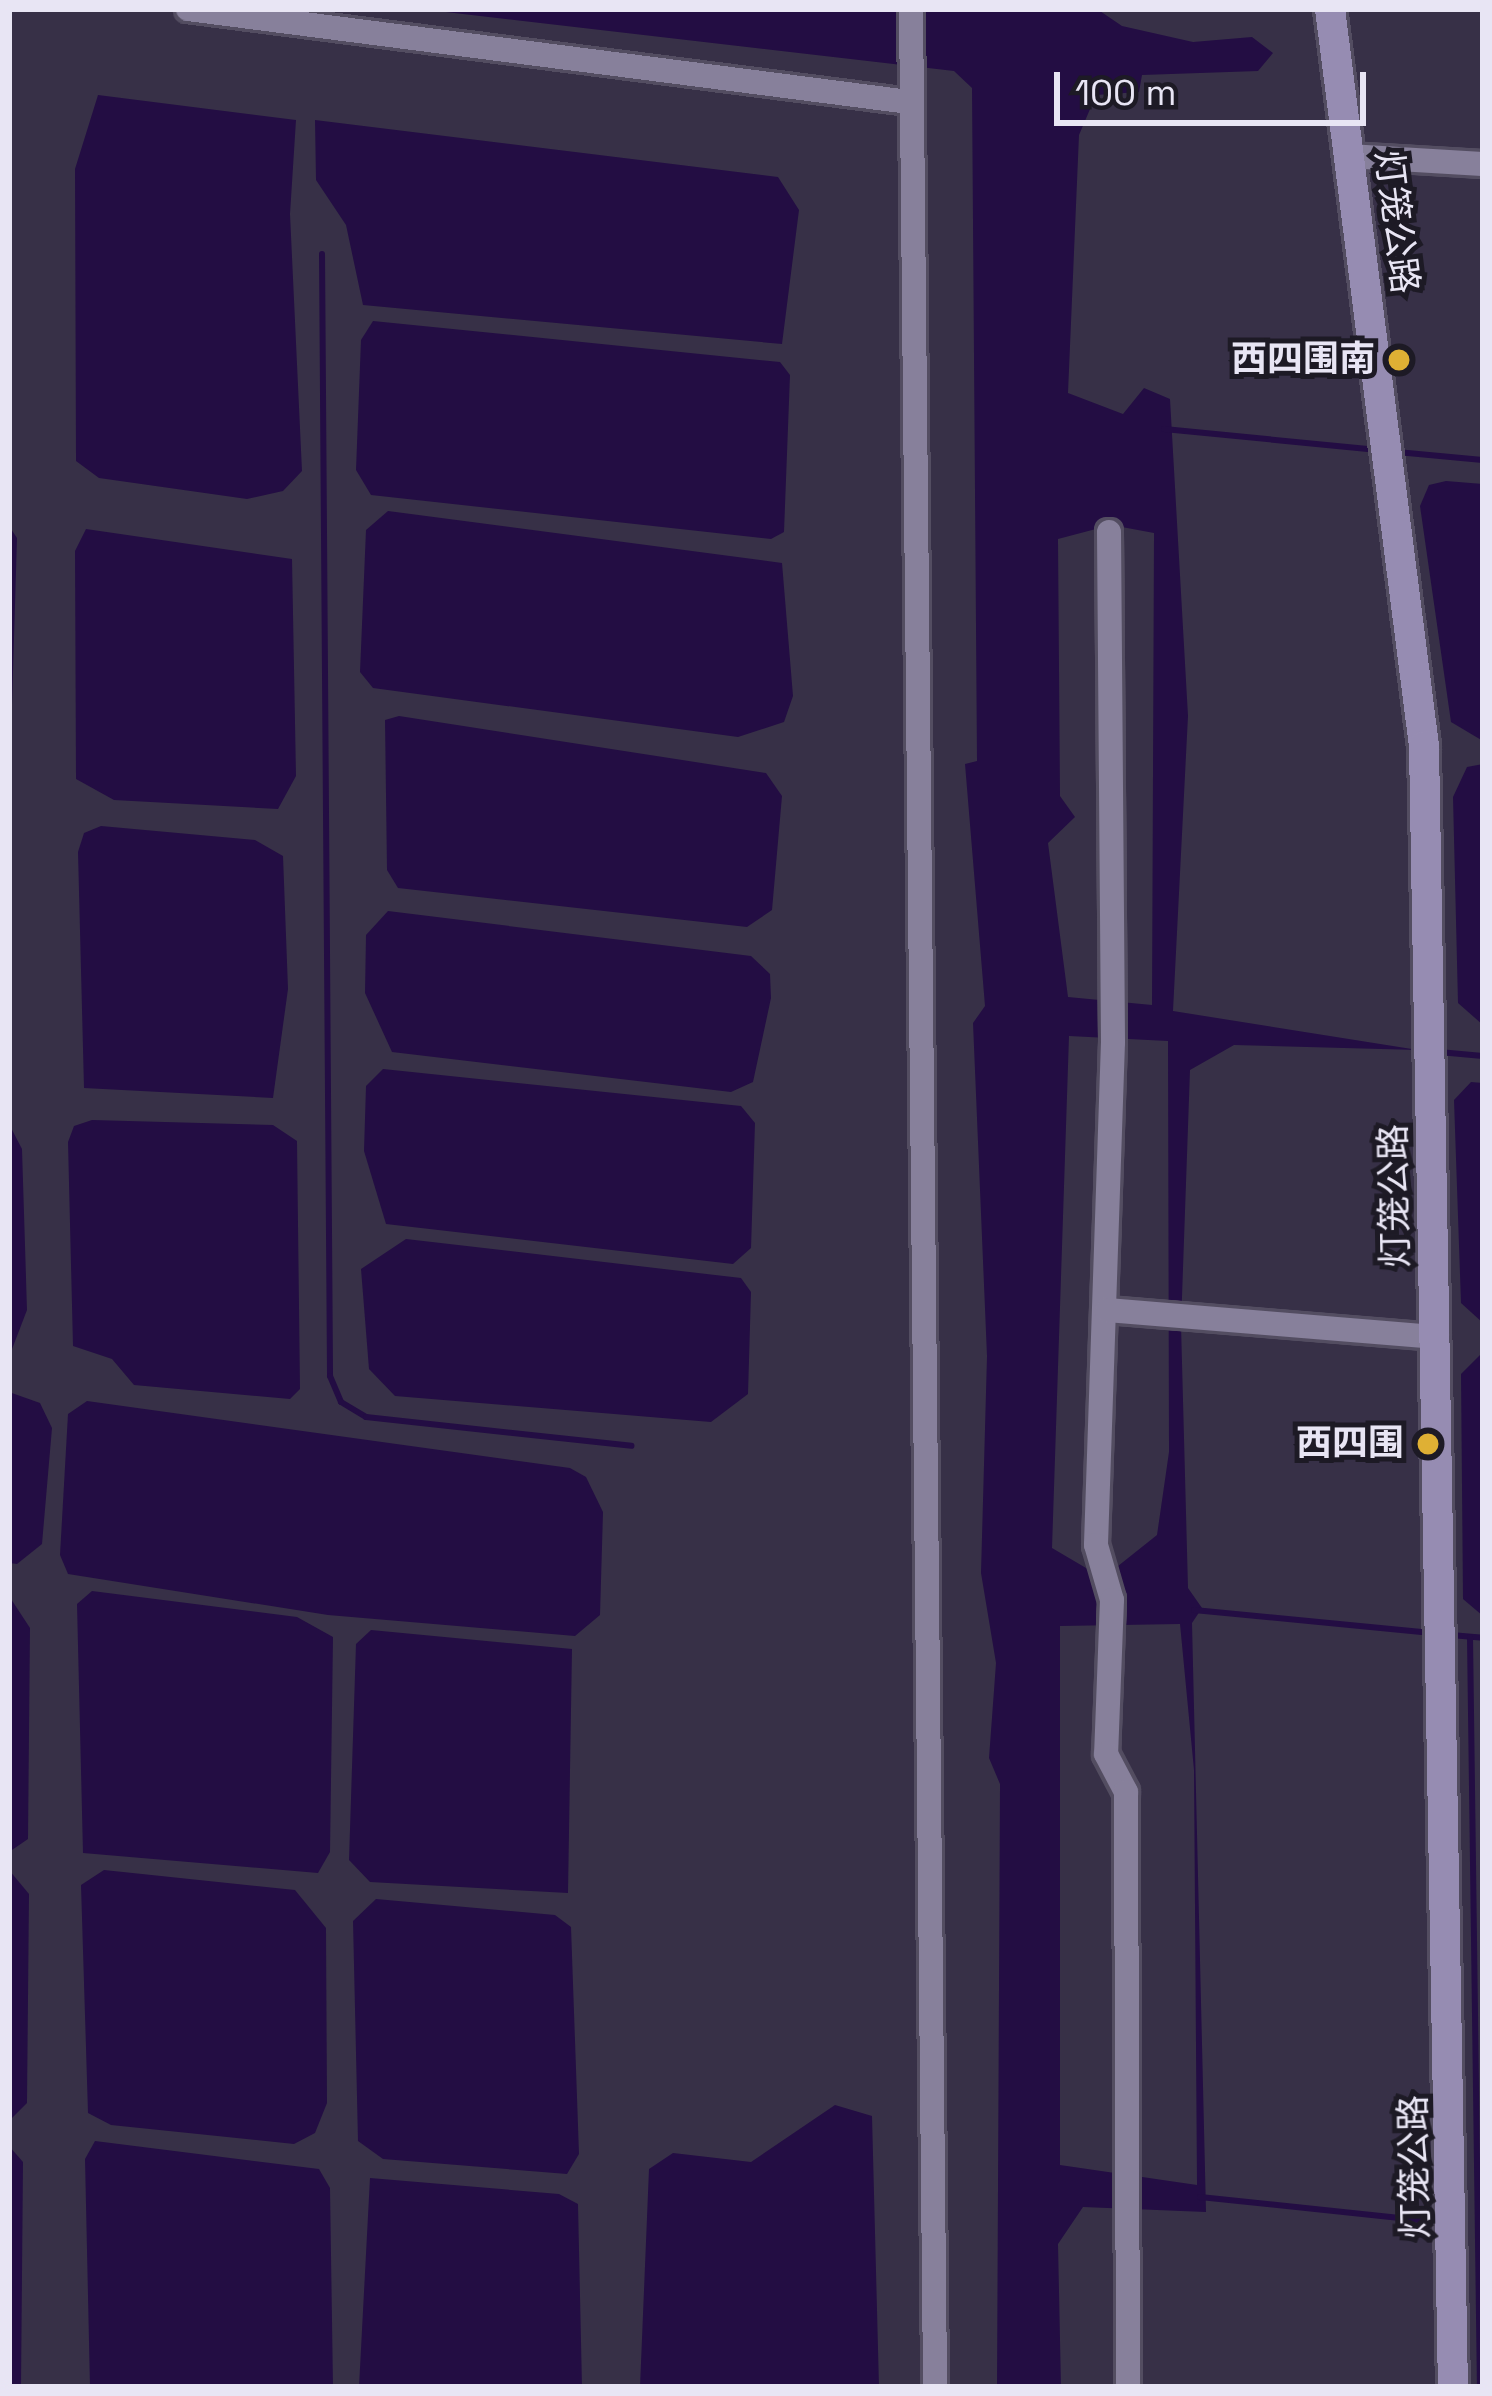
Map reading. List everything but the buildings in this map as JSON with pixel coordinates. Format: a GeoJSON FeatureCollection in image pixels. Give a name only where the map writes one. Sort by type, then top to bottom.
{"type":"FeatureCollection","features":[{"type":"Feature","properties":{"kind":"street"},"geometry":{"type":"LineString","coordinates":[[188,9],[909,102]]}},
{"type":"Feature","properties":{"kind":"street"},"geometry":{"type":"LineString","coordinates":[[911,9],[935,2387]]}},
{"type":"Feature","properties":{"kind":"street","name":"灯笼公路"},"geometry":{"type":"LineString","coordinates":[[1330,9],[1424,746],[1455,2227],[1453,2387]]}},
{"type":"Feature","properties":{"kind":"street"},"geometry":{"type":"LineString","coordinates":[[1348,156],[1483,164]]}},
{"type":"Feature","properties":{"kind":"street"},"geometry":{"type":"LineString","coordinates":[[1109,532],[1113,1042],[1096,1545],[1112,1600],[1106,1754],[1126,1792],[1128,2387]]}},
{"type":"Feature","properties":{"kind":"street"},"geometry":{"type":"LineString","coordinates":[[1107,1310],[1437,1337]]}},
{"type":"Feature","properties":{"kind":"shaded area"},"geometry":{"type":"Polygon","coordinates":[[[420,9],[1097,9],[1122,26],[1193,42],[1252,37],[1273,53],[1258,71],[1142,75],[1139,92],[1096,95],[1079,135],[1068,393],[1123,414],[1144,388],[1170,399],[1188,716],[1173,1011],[1418,1050],[1234,1045],[1190,1070],[1181,1325],[1188,1588],[1202,1608],[1192,1623],[1206,2212],[1083,2207],[1058,2244],[1061,2387],[997,2387],[1000,1784],[989,1758],[996,1663],[981,1573],[987,1356],[973,1023],[985,1006],[965,764],[977,761],[972,88],[954,71],[420,9]],[[1111,525],[1058,539],[1060,796],[1075,817],[1048,843],[1068,997],[1152,1005],[1154,533],[1111,525]],[[1069,1036],[1052,1548],[1103,1578],[1157,1535],[1169,1452],[1168,1041],[1069,1036]],[[1180,1624],[1060,1626],[1060,2165],[1197,2185],[1194,1770],[1180,1624]]]}},
{"type":"Feature","properties":{"kind":"shaded area"},"geometry":{"type":"Polygon","coordinates":[[[98,95],[296,120],[290,214],[302,471],[283,491],[247,499],[99,478],[76,461],[75,169],[98,95]]]}},
{"type":"Feature","properties":{"kind":"shaded area"},"geometry":{"type":"Polygon","coordinates":[[[315,120],[778,177],[799,210],[782,344],[363,305],[346,225],[316,180],[315,120]]]}},
{"type":"Feature","properties":{"kind":"shaded area"},"geometry":{"type":"Polygon","coordinates":[[[373,321],[780,362],[790,375],[784,532],[771,539],[371,495],[356,470],[361,340],[373,321]]]}},
{"type":"Feature","properties":{"kind":"shaded area"},"geometry":{"type":"Polygon","coordinates":[[[1446,481],[1483,484],[1483,741],[1451,722],[1420,506],[1429,485],[1446,481]]]}},
{"type":"Feature","properties":{"kind":"shaded area"},"geometry":{"type":"Polygon","coordinates":[[[388,511],[782,563],[793,696],[784,722],[738,737],[373,688],[360,672],[366,530],[388,511]]]}},
{"type":"Feature","properties":{"kind":"shaded area"},"geometry":{"type":"Polygon","coordinates":[[[9,526],[17,538],[9,805],[9,526]]]}},
{"type":"Feature","properties":{"kind":"shaded area"},"geometry":{"type":"Polygon","coordinates":[[[86,529],[292,559],[296,776],[278,809],[114,800],[76,779],[75,551],[86,529]]]}},
{"type":"Feature","properties":{"kind":"shaded area"},"geometry":{"type":"Polygon","coordinates":[[[399,716],[766,773],[782,796],[772,910],[747,927],[398,888],[387,870],[385,720],[399,716]]]}},
{"type":"Feature","properties":{"kind":"shaded area"},"geometry":{"type":"Polygon","coordinates":[[[1483,764],[1483,1025],[1458,1003],[1453,797],[1467,767],[1483,764]]]}},
{"type":"Feature","properties":{"kind":"shaded area"},"geometry":{"type":"Polygon","coordinates":[[[101,826],[255,840],[283,856],[288,989],[273,1098],[84,1088],[78,852],[84,833],[101,826]]]}},
{"type":"Feature","properties":{"kind":"shaded area"},"geometry":{"type":"Polygon","coordinates":[[[388,911],[751,956],[770,974],[771,998],[753,1082],[731,1092],[392,1052],[365,993],[366,935],[388,911]]]}},
{"type":"Feature","properties":{"kind":"shaded area"},"geometry":{"type":"Polygon","coordinates":[[[383,1069],[741,1106],[755,1123],[751,1248],[733,1264],[386,1224],[364,1151],[366,1086],[383,1069]]]}},
{"type":"Feature","properties":{"kind":"shaded area"},"geometry":{"type":"Polygon","coordinates":[[[1471,1082],[1483,1083],[1483,1323],[1461,1303],[1454,1100],[1471,1082]]]}},
{"type":"Feature","properties":{"kind":"shaded area"},"geometry":{"type":"Polygon","coordinates":[[[92,1120],[273,1125],[297,1141],[300,1389],[290,1399],[134,1385],[112,1359],[73,1346],[68,1142],[74,1126],[92,1120]]]}},
{"type":"Feature","properties":{"kind":"shaded area"},"geometry":{"type":"Polygon","coordinates":[[[9,1124],[22,1149],[27,1310],[9,1357],[9,1124]]]}},
{"type":"Feature","properties":{"kind":"shaded area"},"geometry":{"type":"Polygon","coordinates":[[[406,1239],[741,1278],[751,1292],[748,1394],[711,1422],[395,1396],[369,1369],[361,1269],[406,1239]]]}},
{"type":"Feature","properties":{"kind":"shaded area"},"geometry":{"type":"Polygon","coordinates":[[[1480,1355],[1483,1616],[1463,1599],[1461,1374],[1480,1355]]]}},
{"type":"Feature","properties":{"kind":"shaded area"},"geometry":{"type":"Polygon","coordinates":[[[9,1392],[40,1403],[52,1428],[42,1544],[17,1564],[9,1563],[9,1392]]]}},
{"type":"Feature","properties":{"kind":"shaded area"},"geometry":{"type":"Polygon","coordinates":[[[87,1401],[570,1468],[586,1477],[603,1512],[600,1615],[575,1636],[328,1615],[68,1574],[60,1555],[68,1414],[87,1401]]]}},
{"type":"Feature","properties":{"kind":"shaded area"},"geometry":{"type":"Polygon","coordinates":[[[92,1591],[297,1617],[333,1637],[330,1852],[318,1873],[83,1853],[77,1604],[92,1591]]]}},
{"type":"Feature","properties":{"kind":"shaded area"},"geometry":{"type":"Polygon","coordinates":[[[9,1596],[30,1628],[28,1839],[9,1852],[9,1596]]]}},
{"type":"Feature","properties":{"kind":"shaded area"},"geometry":{"type":"Polygon","coordinates":[[[371,1630],[572,1649],[568,1893],[370,1882],[349,1860],[356,1644],[371,1630]]]}},
{"type":"Feature","properties":{"kind":"shaded area"},"geometry":{"type":"Polygon","coordinates":[[[9,1870],[29,1894],[27,2103],[9,2121],[9,1870]]]}},
{"type":"Feature","properties":{"kind":"shaded area"},"geometry":{"type":"Polygon","coordinates":[[[104,1870],[295,1890],[326,1928],[327,2103],[315,2133],[294,2144],[111,2125],[88,2113],[81,1885],[104,1870]]]}},
{"type":"Feature","properties":{"kind":"shaded area"},"geometry":{"type":"Polygon","coordinates":[[[376,1899],[555,1915],[571,1927],[579,2154],[567,2174],[383,2159],[358,2141],[353,1921],[376,1899]]]}},
{"type":"Feature","properties":{"kind":"shaded area"},"geometry":{"type":"Polygon","coordinates":[[[835,2105],[872,2116],[879,2387],[640,2387],[649,2169],[673,2153],[751,2162],[835,2105]]]}},
{"type":"Feature","properties":{"kind":"shaded area"},"geometry":{"type":"Polygon","coordinates":[[[95,2141],[319,2169],[330,2188],[333,2387],[90,2387],[85,2159],[95,2141]]]}},
{"type":"Feature","properties":{"kind":"shaded area"},"geometry":{"type":"Polygon","coordinates":[[[9,2146],[23,2162],[21,2387],[9,2387],[9,2146]]]}},
{"type":"Feature","properties":{"kind":"shaded area"},"geometry":{"type":"Polygon","coordinates":[[[370,2178],[559,2194],[578,2204],[582,2387],[359,2387],[370,2178]]]}},
{"type":"Feature","properties":{"kind":"waterway"},"geometry":{"type":"LineString","coordinates":[[322,254],[330,1376],[341,1402],[366,1417],[631,1446]]}},
{"type":"Feature","properties":{"kind":"waterway"},"geometry":{"type":"LineString","coordinates":[[1164,429],[1378,450]]}},
{"type":"Feature","properties":{"kind":"waterway"},"geometry":{"type":"LineString","coordinates":[[1397,452],[1483,460]]}},
{"type":"Feature","properties":{"kind":"waterway"},"geometry":{"type":"LineString","coordinates":[[1439,1052],[1483,1056]]}},
{"type":"Feature","properties":{"kind":"waterway"},"geometry":{"type":"LineString","coordinates":[[1194,1610],[1432,1633]]}},
{"type":"Feature","properties":{"kind":"waterway"},"geometry":{"type":"LineString","coordinates":[[1451,1635],[1483,1638]]}},
{"type":"Feature","properties":{"kind":"waterway"},"geometry":{"type":"LineString","coordinates":[[1470,1637],[1480,2387]]}},
{"type":"Feature","properties":{"kind":"waterway"},"geometry":{"type":"LineString","coordinates":[[1200,2197],[1438,2222]]}},
{"type":"Feature","properties":{"kind":"place","name":"西四围南"},"geometry":{"type":"Point","coordinates":[1399,360]}},
{"type":"Feature","properties":{"kind":"place","name":"西四围"},"geometry":{"type":"Point","coordinates":[1428,1444]}}]}
